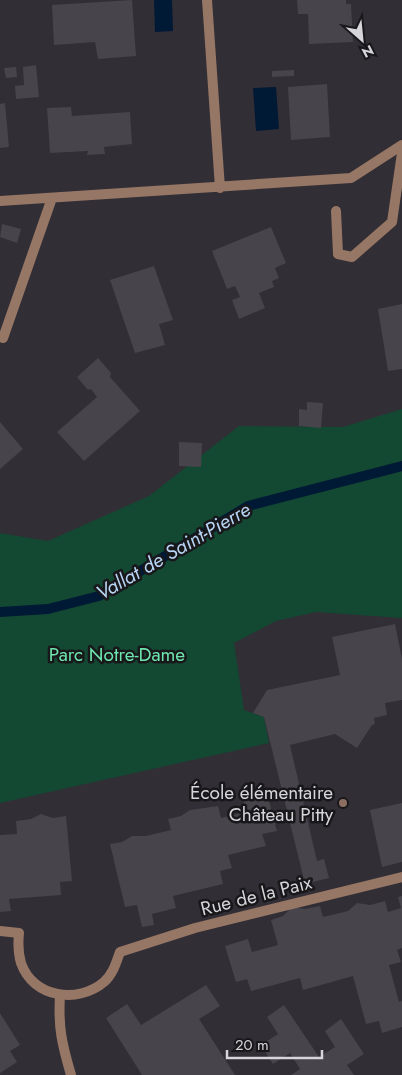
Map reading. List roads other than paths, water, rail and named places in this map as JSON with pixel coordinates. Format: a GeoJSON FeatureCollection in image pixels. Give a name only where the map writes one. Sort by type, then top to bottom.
{"type":"FeatureCollection","features":[{"type":"Feature","properties":{"kind":"street"},"geometry":{"type":"LineString","coordinates":[[207,0],[220,188]]}},
{"type":"Feature","properties":{"kind":"street"},"geometry":{"type":"LineString","coordinates":[[0,201],[351,178],[402,145]]}},
{"type":"Feature","properties":{"kind":"street"},"geometry":{"type":"LineString","coordinates":[[336,211],[338,254],[352,256],[392,222],[402,153]]}},
{"type":"Feature","properties":{"kind":"street"},"geometry":{"type":"LineString","coordinates":[[3,338],[52,198]]}},
{"type":"Feature","properties":{"kind":"street","name":"Rue de la Paix"},"geometry":{"type":"LineString","coordinates":[[60,995],[76,995],[92,990],[105,980],[115,967],[120,952],[195,928],[402,877]]}},
{"type":"Feature","properties":{"kind":"street"},"geometry":{"type":"LineString","coordinates":[[0,931],[19,933],[18,949],[22,965],[31,979],[44,990],[60,995],[58,1019],[62,1046],[71,1075]]}},
{"type":"Feature","properties":{"kind":"water"},"geometry":{"type":"Polygon","coordinates":[[[154,0],[172,0],[173,31],[155,32],[154,0]]]}},
{"type":"Feature","properties":{"kind":"water"},"geometry":{"type":"Polygon","coordinates":[[[276,87],[279,129],[256,131],[253,88],[276,87]]]}},
{"type":"Feature","properties":{"kind":"waterway","name":"Vallat de Saint-Pierre"},"geometry":{"type":"LineString","coordinates":[[0,612],[48,609],[99,596],[248,506],[402,466]]}},
{"type":"Feature","properties":{"kind":"place","name":"École élémentaire Château Pitty"},"geometry":{"type":"Point","coordinates":[343,803]}},
{"type":"Feature","properties":{"kind":"park label","name":"Parc Notre-Dame"},"geometry":{"type":"Point","coordinates":[117,654]}}]}
